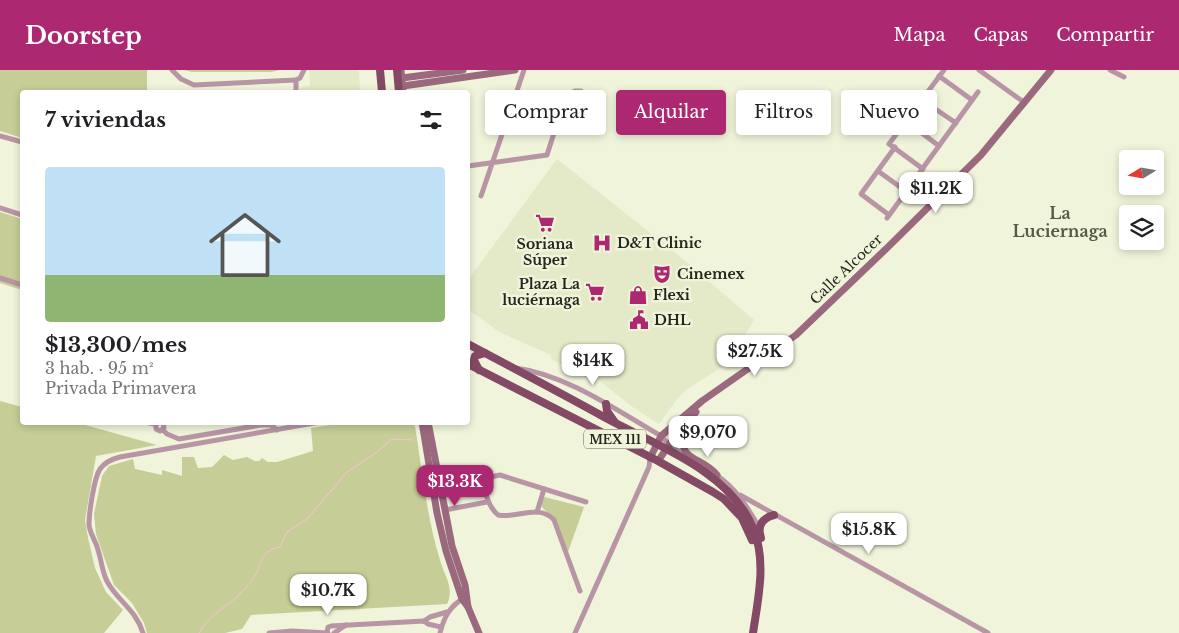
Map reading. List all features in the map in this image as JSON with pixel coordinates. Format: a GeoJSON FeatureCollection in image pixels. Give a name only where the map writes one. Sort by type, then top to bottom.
{"type":"FeatureCollection","features":[{"type":"Feature","properties":{"kind":"main road"},"geometry":{"type":"LineString","coordinates":[[380,70],[382,90]]}},
{"type":"Feature","properties":{"kind":"main road"},"geometry":{"type":"LineString","coordinates":[[397,70],[402,90]]}},
{"type":"Feature","properties":{"kind":"main road","name":"MEX 111"},"geometry":{"type":"LineString","coordinates":[[470,345],[656,444],[668,447],[713,478],[732,495],[741,505],[753,528],[761,567],[757,608],[752,633]]}},
{"type":"Feature","properties":{"kind":"main road"},"geometry":{"type":"LineString","coordinates":[[480,370],[474,360],[475,356],[484,352]]}},
{"type":"Feature","properties":{"kind":"main road","name":"MEX 111"},"geometry":{"type":"LineString","coordinates":[[470,365],[654,459],[719,495],[742,518],[756,550],[758,567],[752,633]]}},
{"type":"Feature","properties":{"kind":"main road"},"geometry":{"type":"LineString","coordinates":[[606,404],[607,411],[616,423]]}},
{"type":"Feature","properties":{"kind":"main road"},"geometry":{"type":"LineString","coordinates":[[757,608],[761,602],[765,577],[765,559],[759,527],[764,519],[774,515]]}},
{"type":"Feature","properties":{"kind":"street"},"geometry":{"type":"LineString","coordinates":[[172,70],[181,79],[194,85],[296,80],[300,78],[304,70]]}},
{"type":"Feature","properties":{"kind":"street"},"geometry":{"type":"LineString","coordinates":[[462,73],[402,90],[402,74],[517,70],[519,80]]}},
{"type":"Feature","properties":{"kind":"street"},"geometry":{"type":"LineString","coordinates":[[481,196],[519,80],[524,70]]}},
{"type":"Feature","properties":{"kind":"street"},"geometry":{"type":"LineString","coordinates":[[929,90],[944,70]]}},
{"type":"Feature","properties":{"kind":"street"},"geometry":{"type":"LineString","coordinates":[[980,70],[1025,102]]}},
{"type":"Feature","properties":{"kind":"street"},"geometry":{"type":"LineString","coordinates":[[1110,70],[1124,77]]}},
{"type":"Feature","properties":{"kind":"street","name":"Calle Alcocer"},"geometry":{"type":"LineString","coordinates":[[654,459],[656,444],[661,436],[702,401],[796,335],[981,155],[1049,72]]}},
{"type":"Feature","properties":{"kind":"street"},"geometry":{"type":"LineString","coordinates":[[939,76],[972,100]]}},
{"type":"Feature","properties":{"kind":"street"},"geometry":{"type":"LineString","coordinates":[[296,80],[296,90]]}},
{"type":"Feature","properties":{"kind":"street"},"geometry":{"type":"LineString","coordinates":[[208,84],[208,90]]}},
{"type":"Feature","properties":{"kind":"street"},"geometry":{"type":"LineString","coordinates":[[896,135],[889,144],[922,170],[978,92]]}},
{"type":"Feature","properties":{"kind":"street"},"geometry":{"type":"LineString","coordinates":[[937,110],[956,123]]}},
{"type":"Feature","properties":{"kind":"street"},"geometry":{"type":"LineString","coordinates":[[470,166],[548,155],[554,135]]}},
{"type":"Feature","properties":{"kind":"street"},"geometry":{"type":"LineString","coordinates":[[924,135],[939,146]]}},
{"type":"Feature","properties":{"kind":"street"},"geometry":{"type":"LineString","coordinates":[[0,136],[20,141]]}},
{"type":"Feature","properties":{"kind":"street"},"geometry":{"type":"LineString","coordinates":[[878,171],[908,190],[888,216],[861,194],[895,147]]}},
{"type":"Feature","properties":{"kind":"street"},"geometry":{"type":"LineString","coordinates":[[0,208],[20,214]]}},
{"type":"Feature","properties":{"kind":"street"},"geometry":{"type":"LineString","coordinates":[[0,278],[20,284]]}},
{"type":"Feature","properties":{"kind":"street"},"geometry":{"type":"LineString","coordinates":[[513,367],[534,370],[556,378],[606,404],[661,436],[668,447],[717,475]]}},
{"type":"Feature","properties":{"kind":"street","name":"Calle Alcocer"},"geometry":{"type":"LineString","coordinates":[[654,459],[668,447],[696,412],[702,401]]}},
{"type":"Feature","properties":{"kind":"street"},"geometry":{"type":"LineString","coordinates":[[156,425],[158,431],[163,430],[167,434],[179,439],[261,425],[271,425],[277,430]]}},
{"type":"Feature","properties":{"kind":"street"},"geometry":{"type":"LineString","coordinates":[[163,430],[165,425]]}},
{"type":"Feature","properties":{"kind":"street"},"geometry":{"type":"LineString","coordinates":[[143,633],[135,615],[109,585],[91,533],[90,517],[96,477],[100,470],[111,459],[120,457],[304,425]]}},
{"type":"Feature","properties":{"kind":"street"},"geometry":{"type":"LineString","coordinates":[[422,425],[437,513],[446,551],[479,633]]}},
{"type":"Feature","properties":{"kind":"street"},"geometry":{"type":"LineString","coordinates":[[429,425],[452,546],[465,585],[465,598]]}},
{"type":"Feature","properties":{"kind":"street"},"geometry":{"type":"LineString","coordinates":[[683,427],[682,444],[686,454],[712,470],[739,495],[988,633]]}},
{"type":"Feature","properties":{"kind":"street"},"geometry":{"type":"LineString","coordinates":[[575,633],[654,459]]}},
{"type":"Feature","properties":{"kind":"street"},"geometry":{"type":"LineString","coordinates":[[580,591],[554,520],[549,514],[537,512],[498,515],[487,502],[486,484],[494,475],[500,475],[586,502]]}},
{"type":"Feature","properties":{"kind":"street"},"geometry":{"type":"LineString","coordinates":[[537,512],[544,489]]}},
{"type":"Feature","properties":{"kind":"street"},"geometry":{"type":"LineString","coordinates":[[739,495],[759,527]]}},
{"type":"Feature","properties":{"kind":"street"},"geometry":{"type":"LineString","coordinates":[[445,510],[487,502]]}},
{"type":"Feature","properties":{"kind":"street"},"geometry":{"type":"LineString","coordinates":[[269,633],[328,633],[328,627],[331,626],[424,621],[430,617],[447,612],[465,598]]}},
{"type":"Feature","properties":{"kind":"street"},"geometry":{"type":"LineString","coordinates":[[424,621],[440,630],[447,612]]}},
{"type":"Feature","properties":{"kind":"street"},"geometry":{"type":"LineString","coordinates":[[334,633],[347,625]]}},
{"type":"Feature","properties":{"kind":"shaded area"},"geometry":{"type":"Polygon","coordinates":[[[0,70],[147,70],[147,90],[20,90],[20,137],[0,131],[0,70]]]}},
{"type":"Feature","properties":{"kind":"shaded area"},"geometry":{"type":"Polygon","coordinates":[[[184,70],[280,70],[271,72],[192,72],[184,70]]]}},
{"type":"Feature","properties":{"kind":"shaded area"},"geometry":{"type":"Polygon","coordinates":[[[309,70],[359,70],[360,90],[299,90],[299,88],[310,86],[309,70]]]}},
{"type":"Feature","properties":{"kind":"shaded area","name":"Plaza La luciérnaga"},"geometry":{"type":"Polygon","coordinates":[[[557,159],[683,259],[754,320],[743,339],[753,347],[686,390],[659,424],[634,408],[597,379],[596,383],[551,359],[551,355],[499,332],[470,310],[470,277],[557,159]]]}},
{"type":"Feature","properties":{"kind":"shaded area"},"geometry":{"type":"Polygon","coordinates":[[[0,212],[20,218],[20,289],[0,283],[0,212]]]}},
{"type":"Feature","properties":{"kind":"shaded area"},"geometry":{"type":"Polygon","coordinates":[[[0,401],[20,406],[20,425],[85,425],[157,445],[96,456],[85,520],[88,538],[95,568],[106,592],[123,610],[104,633],[0,633],[0,401]]]}},
{"type":"Feature","properties":{"kind":"shaded area"},"geometry":{"type":"Polygon","coordinates":[[[330,425],[415,426],[425,494],[435,544],[450,592],[447,604],[251,615],[242,629],[225,633],[147,633],[144,623],[132,603],[114,585],[96,534],[94,514],[102,476],[109,466],[133,459],[135,469],[162,475],[162,470],[182,476],[182,457],[194,457],[198,468],[212,467],[224,455],[233,460],[247,457],[255,461],[259,461],[262,458],[268,462],[277,462],[313,451],[311,428],[330,425]]]}},
{"type":"Feature","properties":{"kind":"shaded area"},"geometry":{"type":"Polygon","coordinates":[[[544,497],[584,507],[568,552],[557,523],[541,506],[544,497]]]}},
{"type":"Feature","properties":{"kind":"waterway"},"geometry":{"type":"LineString","coordinates":[[199,633],[213,615],[236,598],[249,584],[264,556],[269,551],[280,547],[287,532],[307,519],[347,472],[377,452],[392,439],[412,440]]}},
{"type":"Feature","properties":{"kind":"place","name":"Soriana Súper"},"geometry":{"type":"Point","coordinates":[545,223]}},
{"type":"Feature","properties":{"kind":"place","name":"D&T Clinic"},"geometry":{"type":"Point","coordinates":[602,243]}},
{"type":"Feature","properties":{"kind":"place","name":"Cinemex"},"geometry":{"type":"Point","coordinates":[662,274]}},
{"type":"Feature","properties":{"kind":"place","name":"Plaza La luciérnaga"},"geometry":{"type":"Point","coordinates":[595,292]}},
{"type":"Feature","properties":{"kind":"place","name":"Flexi"},"geometry":{"type":"Point","coordinates":[638,295]}},
{"type":"Feature","properties":{"kind":"place","name":"DHL"},"geometry":{"type":"Point","coordinates":[639,320]}},
{"type":"Feature","properties":{"kind":"district","name":"La Luciernaga"},"geometry":{"type":"Point","coordinates":[1060,222]}}]}
